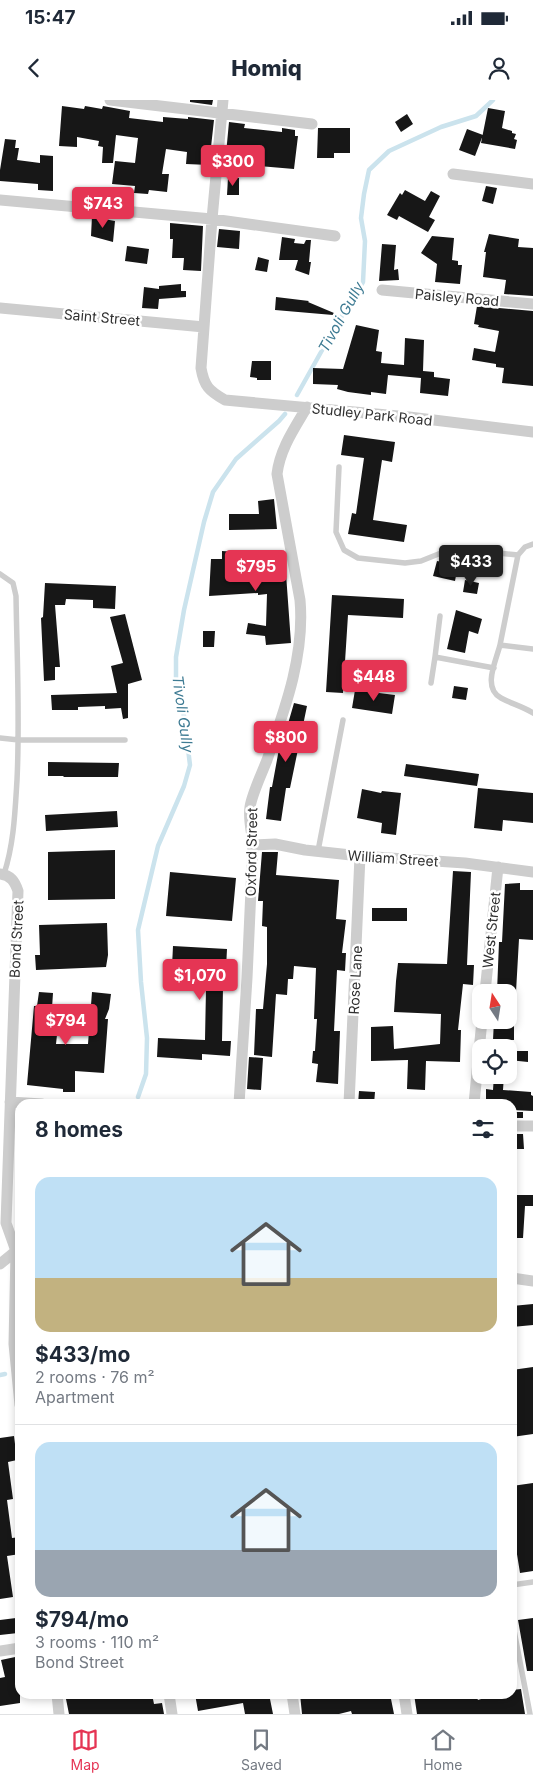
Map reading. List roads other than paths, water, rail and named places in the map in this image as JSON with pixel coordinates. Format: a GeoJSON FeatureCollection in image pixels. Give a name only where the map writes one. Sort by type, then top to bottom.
{"type":"FeatureCollection","features":[{"type":"Feature","properties":{"kind":"street"},"geometry":{"type":"LineString","coordinates":[[110,100],[312,124]]}},
{"type":"Feature","properties":{"kind":"street"},"geometry":{"type":"LineString","coordinates":[[204,327],[223,100]]}},
{"type":"Feature","properties":{"kind":"street"},"geometry":{"type":"LineString","coordinates":[[453,174],[533,184]]}},
{"type":"Feature","properties":{"kind":"street"},"geometry":{"type":"LineString","coordinates":[[0,200],[212,219],[335,236]]}},
{"type":"Feature","properties":{"kind":"street","name":"Paisley Road"},"geometry":{"type":"LineString","coordinates":[[382,290],[533,304]]}},
{"type":"Feature","properties":{"kind":"street","name":"Saint Street"},"geometry":{"type":"LineString","coordinates":[[0,308],[204,327]]}},
{"type":"Feature","properties":{"kind":"street","name":"Studley Park Road"},"geometry":{"type":"LineString","coordinates":[[204,327],[201,368],[203,382],[212,393],[225,400],[307,407],[533,432]]}},
{"type":"Feature","properties":{"kind":"street","name":"Oxford Street"},"geometry":{"type":"LineString","coordinates":[[239,1099],[253,845],[250,826],[250,806],[274,740],[288,694],[298,656],[302,619],[277,474],[278,460],[307,407]]}},
{"type":"Feature","properties":{"kind":"street","name":"William Street"},"geometry":{"type":"LineString","coordinates":[[253,845],[275,844],[360,856],[465,863],[533,872]]}},
{"type":"Feature","properties":{"kind":"street","name":"Rose Lane"},"geometry":{"type":"LineString","coordinates":[[350,1099],[360,856]]}},
{"type":"Feature","properties":{"kind":"street","name":"West Street"},"geometry":{"type":"LineString","coordinates":[[486,984],[498,867]]}},
{"type":"Feature","properties":{"kind":"street","name":"Bond Street"},"geometry":{"type":"LineString","coordinates":[[2,874],[15,881],[18,891],[7,1102],[6,1224],[15,1244]]}},
{"type":"Feature","properties":{"kind":"street"},"geometry":{"type":"LineString","coordinates":[[474,1099],[481,1029]]}},
{"type":"Feature","properties":{"kind":"street"},"geometry":{"type":"LineString","coordinates":[[7,1102],[15,1102]]}},
{"type":"Feature","properties":{"kind":"street"},"geometry":{"type":"LineString","coordinates":[[517,1126],[533,1126]]}},
{"type":"Feature","properties":{"kind":"street"},"geometry":{"type":"LineString","coordinates":[[0,1264],[15,1253]]}},
{"type":"Feature","properties":{"kind":"street"},"geometry":{"type":"LineString","coordinates":[[517,1279],[533,1281]]}},
{"type":"Feature","properties":{"kind":"street","name":"Bond Street"},"geometry":{"type":"LineString","coordinates":[[15,1321],[15,1354]]}},
{"type":"Feature","properties":{"kind":"street"},"geometry":{"type":"LineString","coordinates":[[0,1651],[15,1649]]}},
{"type":"Feature","properties":{"kind":"street"},"geometry":{"type":"LineString","coordinates":[[58,1699],[59,1714]]}},
{"type":"Feature","properties":{"kind":"street"},"geometry":{"type":"LineString","coordinates":[[170,1699],[172,1714]]}},
{"type":"Feature","properties":{"kind":"street"},"geometry":{"type":"LineString","coordinates":[[293,1699],[295,1714]]}},
{"type":"Feature","properties":{"kind":"street"},"geometry":{"type":"LineString","coordinates":[[405,1699],[407,1714]]}},
{"type":"Feature","properties":{"kind":"lane"},"geometry":{"type":"LineString","coordinates":[[339,468],[336,532],[344,550],[358,558],[405,563],[421,561],[446,551],[468,550],[518,555]]}},
{"type":"Feature","properties":{"kind":"lane"},"geometry":{"type":"LineString","coordinates":[[533,544],[525,547],[518,555],[500,645],[490,683],[494,692],[501,698],[522,706],[533,713]]}},
{"type":"Feature","properties":{"kind":"lane"},"geometry":{"type":"LineString","coordinates":[[0,574],[13,583],[16,596],[19,740],[14,829],[10,854],[2,874]]}},
{"type":"Feature","properties":{"kind":"lane"},"geometry":{"type":"LineString","coordinates":[[431,683],[440,616]]}},
{"type":"Feature","properties":{"kind":"lane"},"geometry":{"type":"LineString","coordinates":[[500,645],[533,649]]}},
{"type":"Feature","properties":{"kind":"lane"},"geometry":{"type":"LineString","coordinates":[[435,657],[494,668]]}},
{"type":"Feature","properties":{"kind":"lane"},"geometry":{"type":"LineString","coordinates":[[318,851],[343,720]]}},
{"type":"Feature","properties":{"kind":"lane"},"geometry":{"type":"LineString","coordinates":[[0,738],[19,740],[124,740]]}},
{"type":"Feature","properties":{"kind":"lane"},"geometry":{"type":"LineString","coordinates":[[517,1584],[533,1582]]}},
{"type":"Feature","properties":{"kind":"lane"},"geometry":{"type":"LineString","coordinates":[[517,1642],[530,1714]]}},
{"type":"Feature","properties":{"kind":"waterway","name":"Tivoli Gully"},"geometry":{"type":"LineString","coordinates":[[297,395],[363,282],[365,241],[361,218],[369,170],[389,151],[441,127],[476,116],[493,100]]}},
{"type":"Feature","properties":{"kind":"waterway","name":"Tivoli Gully"},"geometry":{"type":"LineString","coordinates":[[138,1097],[146,1074],[147,1038],[138,930],[158,846],[184,786],[190,765],[184,716],[176,680],[176,657],[184,610],[204,522],[213,492],[236,459],[285,414]]}},
{"type":"Feature","properties":{"kind":"waterway","name":"Tivoli Gully"},"geometry":{"type":"LineString","coordinates":[[0,1375],[5,1374]]}}]}
